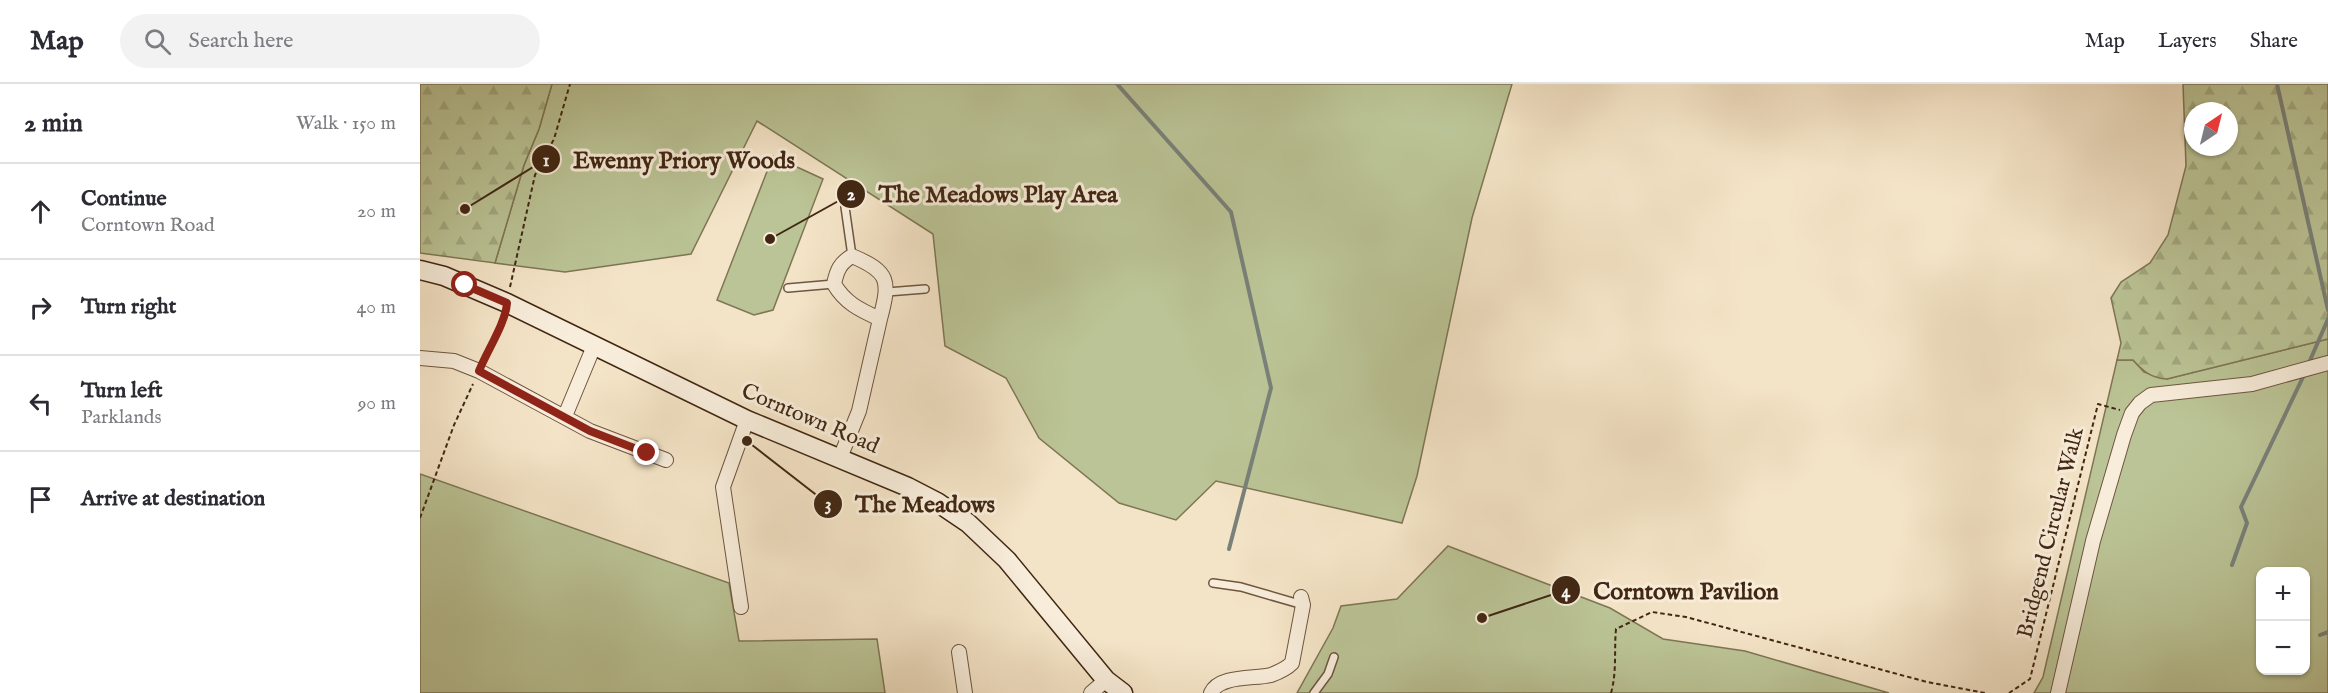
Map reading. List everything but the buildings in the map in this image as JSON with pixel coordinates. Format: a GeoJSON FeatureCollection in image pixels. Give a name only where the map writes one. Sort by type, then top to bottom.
{"type":"FeatureCollection","features":[{"type":"Feature","properties":{"kind":"main road","name":"Corntown Road"},"geometry":{"type":"LineString","coordinates":[[420,270],[444,276],[507,303],[747,420],[908,487],[937,502],[968,523],[1007,560],[1106,680],[1123,693]]}},
{"type":"Feature","properties":{"kind":"street"},"geometry":{"type":"LineString","coordinates":[[840,458],[859,411],[887,292],[884,277],[873,264],[852,256],[843,261],[837,270],[834,284],[842,297],[862,311],[880,319]]}},
{"type":"Feature","properties":{"kind":"street"},"geometry":{"type":"LineString","coordinates":[[565,416],[594,346]]}},
{"type":"Feature","properties":{"kind":"street"},"geometry":{"type":"LineString","coordinates":[[420,358],[454,361],[479,371],[590,431],[666,460]]}},
{"type":"Feature","properties":{"kind":"street"},"geometry":{"type":"LineString","coordinates":[[2058,693],[2094,541],[2132,413],[2140,403],[2151,395],[2252,384],[2328,363]]}},
{"type":"Feature","properties":{"kind":"street"},"geometry":{"type":"LineString","coordinates":[[741,607],[723,487],[747,420]]}},
{"type":"Feature","properties":{"kind":"street"},"geometry":{"type":"LineString","coordinates":[[1211,693],[1219,684],[1269,675],[1284,670],[1292,663],[1302,601]]}},
{"type":"Feature","properties":{"kind":"street"},"geometry":{"type":"LineString","coordinates":[[958,652],[964,693]]}},
{"type":"Feature","properties":{"kind":"street"},"geometry":{"type":"LineString","coordinates":[[1091,693],[1106,680]]}},
{"type":"Feature","properties":{"kind":"lane"},"geometry":{"type":"LineString","coordinates":[[844,207],[852,256]]}},
{"type":"Feature","properties":{"kind":"lane"},"geometry":{"type":"LineString","coordinates":[[788,288],[834,284]]}},
{"type":"Feature","properties":{"kind":"lane"},"geometry":{"type":"LineString","coordinates":[[887,292],[925,289]]}},
{"type":"Feature","properties":{"kind":"lane"},"geometry":{"type":"LineString","coordinates":[[1213,583],[1241,586],[1302,601]]}},
{"type":"Feature","properties":{"kind":"lane"},"geometry":{"type":"LineString","coordinates":[[1314,693],[1328,674],[1334,657]]}},
{"type":"Feature","properties":{"kind":"path"},"geometry":{"type":"LineString","coordinates":[[420,518],[454,425],[488,347],[506,315],[536,175],[554,139],[570,84]]}},
{"type":"Feature","properties":{"kind":"path","name":"Bridgend Circular Walk"},"geometry":{"type":"LineString","coordinates":[[2009,693],[2031,679],[2098,404],[2132,413]]}},
{"type":"Feature","properties":{"kind":"path"},"geometry":{"type":"LineString","coordinates":[[1611,693],[1615,680],[1614,655],[1617,629],[1652,612],[1686,617],[1927,682],[1985,693]]}},
{"type":"Feature","properties":{"kind":"green space"},"geometry":{"type":"Polygon","coordinates":[[[420,84],[552,84],[539,129],[524,165],[495,263],[420,253],[420,84]]]}},
{"type":"Feature","properties":{"kind":"green space"},"geometry":{"type":"Polygon","coordinates":[[[552,84],[1512,84],[1472,218],[1417,476],[1402,523],[1216,481],[1176,520],[1119,503],[1039,438],[1006,378],[945,346],[933,234],[757,121],[691,254],[565,272],[495,263],[524,165],[539,129],[552,84]]]}},
{"type":"Feature","properties":{"kind":"green space"},"geometry":{"type":"Polygon","coordinates":[[[2183,84],[2328,84],[2328,339],[2167,379],[2148,374],[2133,360],[2117,360],[2121,343],[2111,298],[2121,282],[2150,263],[2168,235],[2186,166],[2186,156],[2238,156],[2238,102],[2184,102],[2184,111],[2183,84]]]}},
{"type":"Feature","properties":{"kind":"green space"},"geometry":{"type":"Polygon","coordinates":[[[773,156],[823,179],[773,310],[754,315],[717,300],[773,156]]]}},
{"type":"Feature","properties":{"kind":"green space"},"geometry":{"type":"Polygon","coordinates":[[[2328,339],[2328,693],[2034,693],[2043,677],[2117,360],[2133,360],[2144,372],[2167,379],[2328,339]]]}},
{"type":"Feature","properties":{"kind":"green space"},"geometry":{"type":"Polygon","coordinates":[[[420,474],[729,583],[739,641],[877,639],[885,693],[420,693],[420,474]]]}},
{"type":"Feature","properties":{"kind":"green space"},"geometry":{"type":"Polygon","coordinates":[[[1448,546],[1610,608],[1663,639],[1745,651],[1889,693],[1297,693],[1333,628],[1341,606],[1397,599],[1448,546]]]}},
{"type":"Feature","properties":{"kind":"waterway"},"geometry":{"type":"LineString","coordinates":[[1117,84],[1231,212],[1271,388],[1229,549]]}},
{"type":"Feature","properties":{"kind":"waterway"},"geometry":{"type":"LineString","coordinates":[[2277,84],[2328,310]]}},
{"type":"Feature","properties":{"kind":"waterway"},"geometry":{"type":"LineString","coordinates":[[2308,365],[2328,319]]}},
{"type":"Feature","properties":{"kind":"waterway"},"geometry":{"type":"LineString","coordinates":[[2232,565],[2247,523],[2241,507],[2304,375]]}},
{"type":"Feature","properties":{"kind":"waterway"},"geometry":{"type":"LineString","coordinates":[[2320,635],[2328,632]]}},
{"type":"Feature","properties":{"kind":"place","name":"Ewenny Priory Woods"},"geometry":{"type":"Point","coordinates":[465,209]}},
{"type":"Feature","properties":{"kind":"place","name":"The Meadows Play Area"},"geometry":{"type":"Point","coordinates":[770,239]}},
{"type":"Feature","properties":{"kind":"place","name":"The Meadows"},"geometry":{"type":"Point","coordinates":[747,441]}},
{"type":"Feature","properties":{"kind":"place","name":"Corntown Pavilion"},"geometry":{"type":"Point","coordinates":[1482,618]}},
{"type":"Feature","properties":{"kind":"route"},"geometry":{"type":"LineString","coordinates":[[465,285],[507,303],[506,315],[488,347],[479,371],[590,431],[647,453]]}}]}
